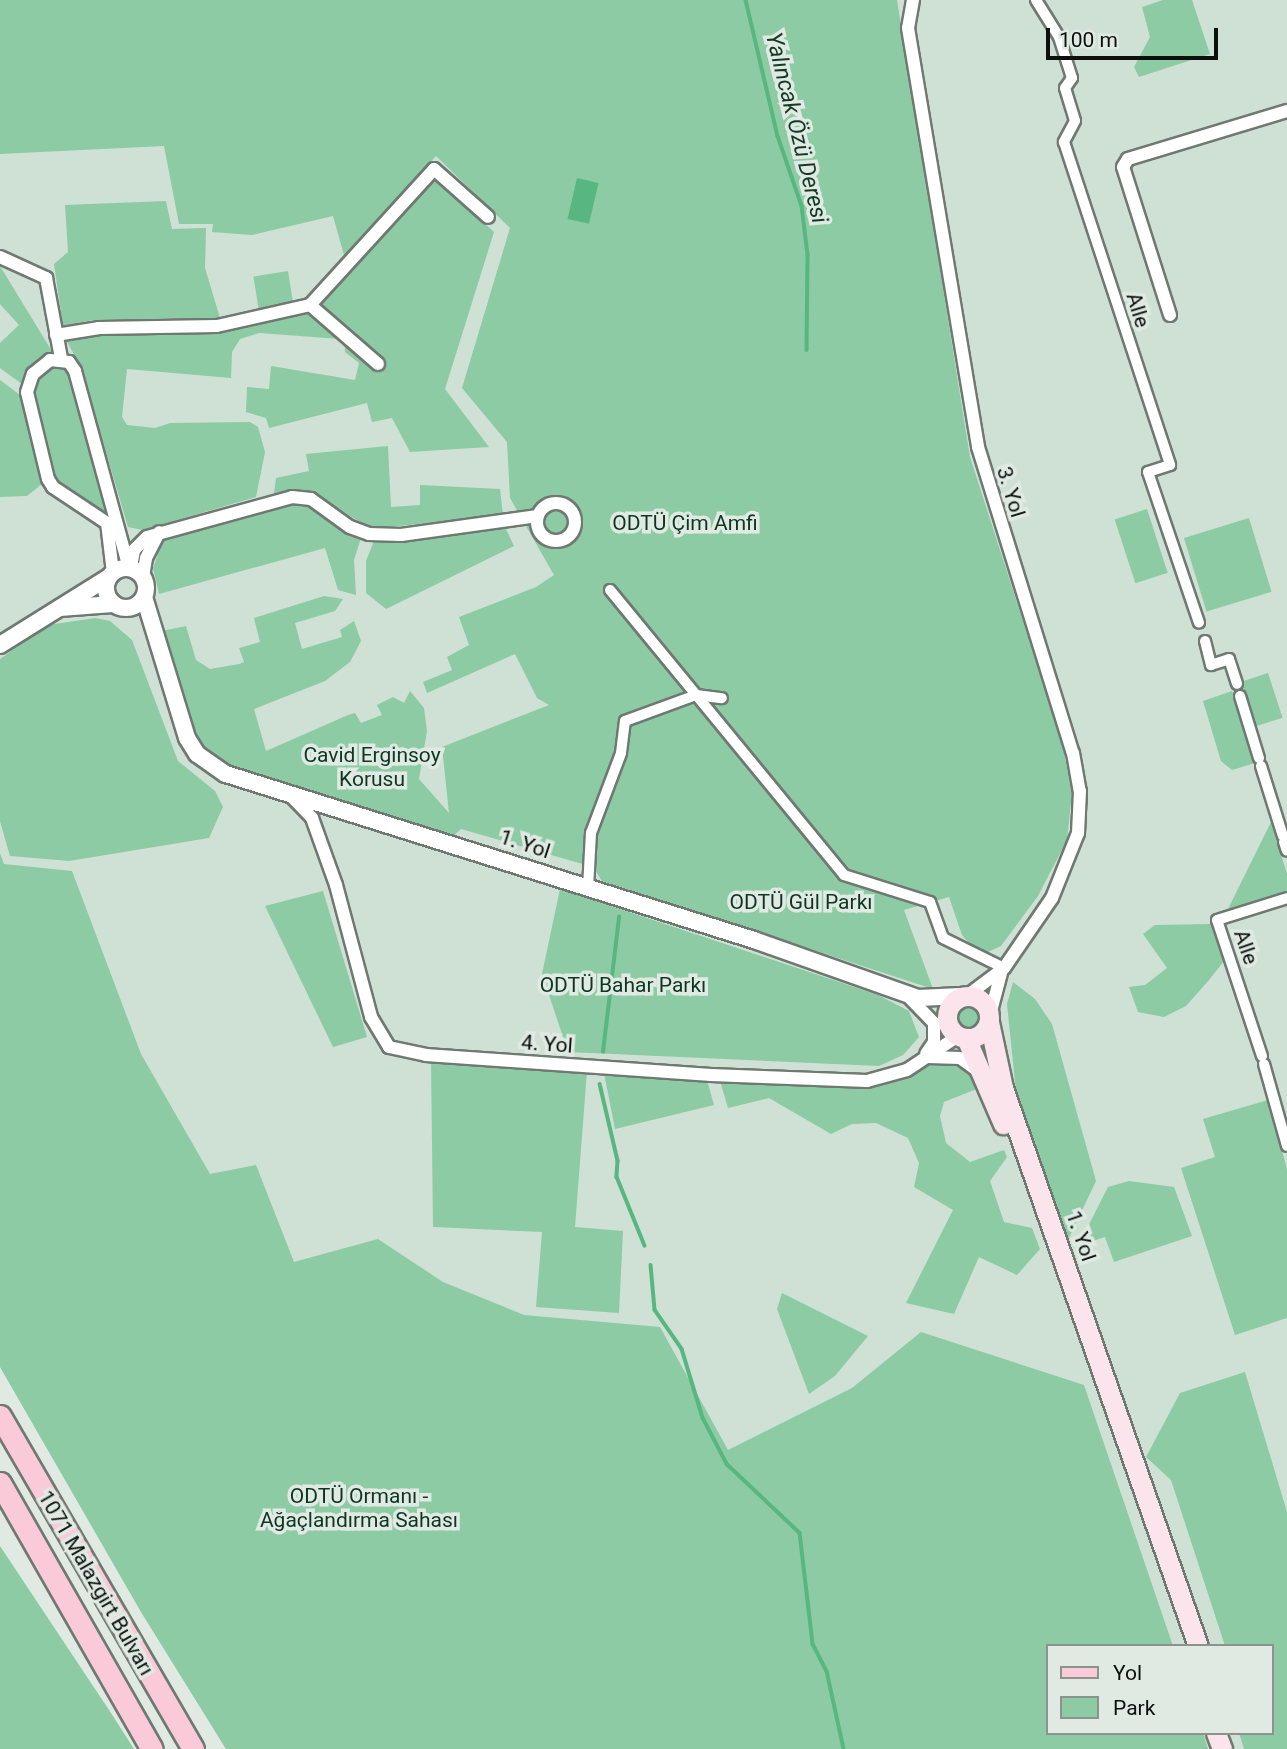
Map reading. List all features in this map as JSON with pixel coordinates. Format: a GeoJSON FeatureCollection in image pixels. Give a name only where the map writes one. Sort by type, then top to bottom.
{"type":"FeatureCollection","features":[{"type":"Feature","properties":{"kind":"main road"},"geometry":{"type":"LineString","coordinates":[[964,996],[981,999],[989,1018],[978,1036],[962,1037],[946,1019],[950,1005],[964,996]]}},
{"type":"Feature","properties":{"kind":"main road","name":"1. Yol"},"geometry":{"type":"LineString","coordinates":[[989,1018],[1003,1088],[1064,1275],[1197,1644]]}},
{"type":"Feature","properties":{"kind":"main road","name":"1. Yol"},"geometry":{"type":"LineString","coordinates":[[962,1037],[985,1079],[1064,1275]]}},
{"type":"Feature","properties":{"kind":"main road","name":"1071 Malazgirt Bulvarı"},"geometry":{"type":"LineString","coordinates":[[0,1416],[193,1749]]}},
{"type":"Feature","properties":{"kind":"main road","name":"1. Yol"},"geometry":{"type":"LineString","coordinates":[[1131,1466],[1185,1644]]}},
{"type":"Feature","properties":{"kind":"main road","name":"1071 Malazgirt Bulvarı"},"geometry":{"type":"LineString","coordinates":[[0,1483],[152,1749]]}},
{"type":"Feature","properties":{"kind":"street","name":"Alle"},"geometry":{"type":"LineString","coordinates":[[1036,0],[1059,37],[1072,78],[1065,88],[1075,121],[1064,142],[1170,465],[1147,472],[1199,623]]}},
{"type":"Feature","properties":{"kind":"street","name":"3. Yol"},"geometry":{"type":"LineString","coordinates":[[911,2],[908,28],[920,109],[978,447],[1073,754],[1080,791],[1078,833],[1069,862],[1038,920],[1003,968],[964,996]]}},
{"type":"Feature","properties":{"kind":"street"},"geometry":{"type":"LineString","coordinates":[[1170,315],[1123,167],[1128,159],[1287,111]]}},
{"type":"Feature","properties":{"kind":"street"},"geometry":{"type":"LineString","coordinates":[[56,335],[99,328],[217,326],[310,305],[434,169],[488,217]]}},
{"type":"Feature","properties":{"kind":"street"},"geometry":{"type":"LineString","coordinates":[[0,257],[46,278],[61,358],[75,371],[88,409],[125,573]]}},
{"type":"Feature","properties":{"kind":"street"},"geometry":{"type":"LineString","coordinates":[[310,305],[378,364]]}},
{"type":"Feature","properties":{"kind":"street"},"geometry":{"type":"LineString","coordinates":[[61,358],[33,374],[27,392],[48,479],[53,487],[107,523],[125,573]]}},
{"type":"Feature","properties":{"kind":"street"},"geometry":{"type":"LineString","coordinates":[[154,639],[106,588],[146,558],[159,532],[292,497],[311,499],[350,527],[369,534],[401,535],[538,516]]}},
{"type":"Feature","properties":{"kind":"street"},"geometry":{"type":"LineString","coordinates":[[0,645],[54,609],[125,573]]}},
{"type":"Feature","properties":{"kind":"street","name":"1. Yol"},"geometry":{"type":"LineString","coordinates":[[125,573],[144,597],[154,639],[184,729],[197,754],[226,774],[589,888],[905,994],[938,1000],[964,996]]}},
{"type":"Feature","properties":{"kind":"street"},"geometry":{"type":"LineString","coordinates":[[610,590],[844,875],[930,902],[943,938],[1003,968]]}},
{"type":"Feature","properties":{"kind":"street"},"geometry":{"type":"LineString","coordinates":[[54,609],[121,606],[144,597]]}},
{"type":"Feature","properties":{"kind":"street"},"geometry":{"type":"LineString","coordinates":[[1205,640],[1211,665],[1229,659],[1237,684]]}},
{"type":"Feature","properties":{"kind":"street"},"geometry":{"type":"LineString","coordinates":[[589,888],[591,833],[621,753],[625,721],[696,695],[722,698]]}},
{"type":"Feature","properties":{"kind":"street"},"geometry":{"type":"LineString","coordinates":[[1240,696],[1285,843]]}},
{"type":"Feature","properties":{"kind":"street","name":"4. Yol"},"geometry":{"type":"LineString","coordinates":[[280,789],[300,803],[319,837],[371,1017],[389,1047],[426,1055],[847,1080],[889,1078],[962,1037]]}},
{"type":"Feature","properties":{"kind":"street"},"geometry":{"type":"LineString","coordinates":[[319,837],[319,823],[335,807]]}},
{"type":"Feature","properties":{"kind":"street","name":"Alle"},"geometry":{"type":"LineString","coordinates":[[1287,898],[1217,920],[1263,1060],[1287,1146]]}},
{"type":"Feature","properties":{"kind":"street","name":"3. Yol"},"geometry":{"type":"LineString","coordinates":[[989,1018],[1003,968]]}},
{"type":"Feature","properties":{"kind":"street"},"geometry":{"type":"LineString","coordinates":[[905,994],[926,1011],[936,1029],[934,1042],[921,1059]]}},
{"type":"Feature","properties":{"kind":"street","name":"4. Yol"},"geometry":{"type":"LineString","coordinates":[[921,1059],[960,1058],[985,1079]]}},
{"type":"Feature","properties":{"kind":"shaded area"},"geometry":{"type":"Polygon","coordinates":[[[0,0],[1287,0],[1287,1749],[226,1749],[141,1612],[0,1367],[0,0]]]}},
{"type":"Feature","properties":{"kind":"shaded area"},"geometry":{"type":"Polygon","coordinates":[[[577,178],[598,183],[589,224],[568,219],[577,178]]]}},
{"type":"Feature","properties":{"kind":"green space"},"geometry":{"type":"Polygon","coordinates":[[[0,0],[897,0],[970,457],[1062,742],[1072,793],[1067,840],[1038,896],[1001,946],[988,952],[975,950],[962,935],[949,897],[904,910],[933,989],[602,881],[593,867],[461,829],[450,839],[207,759],[197,745],[162,631],[186,626],[196,660],[210,669],[239,664],[244,662],[239,648],[260,642],[254,618],[324,596],[343,599],[335,611],[295,623],[302,649],[342,637],[340,630],[354,621],[361,641],[350,662],[325,681],[254,709],[266,751],[348,715],[355,713],[361,723],[382,715],[377,705],[393,697],[404,703],[410,691],[424,708],[427,731],[419,779],[449,813],[442,747],[549,705],[537,698],[515,654],[427,693],[423,682],[452,670],[447,657],[469,645],[459,617],[536,587],[554,575],[510,498],[507,442],[462,388],[510,228],[436,156],[344,255],[333,216],[252,235],[212,232],[213,224],[179,224],[164,146],[0,154],[0,0]]]}},
{"type":"Feature","properties":{"kind":"green space"},"geometry":{"type":"Polygon","coordinates":[[[1163,0],[1192,0],[1210,54],[1139,77],[1134,67],[1150,37],[1142,7],[1163,0]]]}},
{"type":"Feature","properties":{"kind":"green space"},"geometry":{"type":"Polygon","coordinates":[[[434,178],[494,232],[445,389],[489,447],[410,452],[392,418],[372,422],[367,403],[269,428],[266,418],[246,412],[247,387],[269,389],[271,366],[355,380],[359,363],[345,352],[344,326],[319,306],[434,178]]]}},
{"type":"Feature","properties":{"kind":"green space"},"geometry":{"type":"Polygon","coordinates":[[[166,201],[172,229],[206,228],[205,268],[220,318],[93,320],[63,326],[54,264],[68,252],[65,205],[166,201]]]}},
{"type":"Feature","properties":{"kind":"green space"},"geometry":{"type":"Polygon","coordinates":[[[0,266],[53,353],[30,366],[22,384],[0,368],[0,343],[19,325],[0,304],[0,266]]]}},
{"type":"Feature","properties":{"kind":"green space"},"geometry":{"type":"Polygon","coordinates":[[[288,271],[293,304],[259,309],[253,276],[288,271]]]}},
{"type":"Feature","properties":{"kind":"green space"},"geometry":{"type":"Polygon","coordinates":[[[308,313],[340,339],[259,333],[240,339],[232,352],[231,378],[127,369],[122,417],[127,425],[155,428],[170,423],[250,422],[258,427],[265,452],[256,497],[143,530],[128,527],[81,367],[66,340],[94,335],[217,332],[308,313]]]}},
{"type":"Feature","properties":{"kind":"green space"},"geometry":{"type":"Polygon","coordinates":[[[69,362],[129,568],[117,570],[107,523],[53,487],[29,379],[40,367],[69,362]]]}},
{"type":"Feature","properties":{"kind":"green space"},"geometry":{"type":"Polygon","coordinates":[[[0,380],[20,395],[43,483],[27,496],[0,497],[0,380]]]}},
{"type":"Feature","properties":{"kind":"green space"},"geometry":{"type":"Polygon","coordinates":[[[388,446],[391,507],[420,505],[420,485],[500,489],[503,515],[371,529],[320,497],[295,491],[274,493],[276,478],[309,471],[306,454],[388,446]]]}},
{"type":"Feature","properties":{"kind":"green space"},"geometry":{"type":"Polygon","coordinates":[[[292,503],[307,504],[361,538],[354,560],[356,595],[338,590],[325,548],[159,594],[153,568],[164,537],[292,503]]]}},
{"type":"Feature","properties":{"kind":"green space"},"geometry":{"type":"Polygon","coordinates":[[[1147,509],[1168,573],[1135,583],[1115,520],[1147,509]]]}},
{"type":"Feature","properties":{"kind":"green space"},"geometry":{"type":"Polygon","coordinates":[[[1249,518],[1272,592],[1206,612],[1184,538],[1249,518]]]}},
{"type":"Feature","properties":{"kind":"green space"},"geometry":{"type":"Polygon","coordinates":[[[505,527],[514,546],[386,609],[366,593],[366,561],[374,541],[399,542],[505,527]]]}},
{"type":"Feature","properties":{"kind":"green space"},"geometry":{"type":"Polygon","coordinates":[[[95,618],[110,621],[132,640],[178,761],[215,791],[223,807],[209,838],[69,861],[10,856],[0,821],[0,659],[48,625],[95,618]]]}},
{"type":"Feature","properties":{"kind":"green space"},"geometry":{"type":"Polygon","coordinates":[[[1268,673],[1283,718],[1256,726],[1241,682],[1268,673]]]}},
{"type":"Feature","properties":{"kind":"green space"},"geometry":{"type":"Polygon","coordinates":[[[1232,691],[1255,763],[1232,770],[1221,761],[1203,701],[1232,691]]]}},
{"type":"Feature","properties":{"kind":"green space"},"geometry":{"type":"Polygon","coordinates":[[[1271,822],[1287,874],[1287,891],[1227,911],[1271,822]]]}},
{"type":"Feature","properties":{"kind":"green space","name":"ODTÜ Ormanı - Ağaçlandırma Sahası"},"geometry":{"type":"Polygon","coordinates":[[[0,853],[4,864],[72,871],[141,1054],[210,1174],[256,1165],[294,1262],[378,1239],[443,1282],[524,1315],[660,1327],[728,1450],[852,1388],[921,1332],[1084,1385],[1172,1644],[1046,1644],[1046,1735],[1204,1735],[1208,1749],[226,1749],[141,1612],[0,1367],[0,853]]]}},
{"type":"Feature","properties":{"kind":"green space","name":"ODTÜ Bahar Parkı"},"geometry":{"type":"Polygon","coordinates":[[[560,889],[878,995],[909,1011],[919,1037],[903,1055],[879,1066],[568,1052],[542,974],[560,889]]]}},
{"type":"Feature","properties":{"kind":"green space"},"geometry":{"type":"Polygon","coordinates":[[[323,891],[367,1037],[333,1047],[265,906],[323,891]]]}},
{"type":"Feature","properties":{"kind":"green space"},"geometry":{"type":"Polygon","coordinates":[[[1211,924],[1224,961],[1209,980],[1186,1006],[1164,1017],[1138,1012],[1129,987],[1145,985],[1167,968],[1143,934],[1155,925],[1211,924]]]}},
{"type":"Feature","properties":{"kind":"green space"},"geometry":{"type":"Polygon","coordinates":[[[1013,982],[1035,999],[1052,1024],[1096,1181],[1066,1244],[1017,1101],[1007,1004],[1013,982]]]}},
{"type":"Feature","properties":{"kind":"green space"},"geometry":{"type":"Polygon","coordinates":[[[968,1003],[977,1007],[981,1016],[977,1025],[968,1029],[959,1025],[955,1016],[959,1007],[968,1003]]]}},
{"type":"Feature","properties":{"kind":"green space"},"geometry":{"type":"Polygon","coordinates":[[[431,1061],[587,1071],[575,1227],[623,1231],[619,1313],[536,1307],[542,1232],[433,1227],[431,1061]]]}},
{"type":"Feature","properties":{"kind":"green space"},"geometry":{"type":"Polygon","coordinates":[[[935,1061],[959,1064],[971,1072],[979,1088],[944,1102],[940,1116],[946,1143],[970,1162],[1004,1150],[1007,1157],[990,1181],[1004,1222],[1032,1228],[1040,1249],[1017,1275],[979,1257],[954,1314],[906,1303],[953,1210],[914,1187],[919,1163],[908,1138],[876,1123],[852,1124],[831,1134],[769,1098],[728,1108],[720,1081],[870,1087],[898,1080],[935,1061]]]}},
{"type":"Feature","properties":{"kind":"green space"},"geometry":{"type":"Polygon","coordinates":[[[604,1073],[707,1080],[714,1105],[615,1129],[604,1073]]]}},
{"type":"Feature","properties":{"kind":"green space"},"geometry":{"type":"Polygon","coordinates":[[[1268,1100],[1287,1169],[1287,1318],[1235,1335],[1181,1168],[1215,1157],[1203,1119],[1268,1100]]]}},
{"type":"Feature","properties":{"kind":"green space"},"geometry":{"type":"Polygon","coordinates":[[[1129,1181],[1174,1187],[1192,1236],[1114,1262],[1105,1237],[1078,1246],[1108,1187],[1129,1181]]]}},
{"type":"Feature","properties":{"kind":"green space"},"geometry":{"type":"Polygon","coordinates":[[[782,1293],[868,1336],[835,1376],[809,1394],[777,1309],[782,1293]]]}},
{"type":"Feature","properties":{"kind":"green space"},"geometry":{"type":"Polygon","coordinates":[[[1245,1372],[1287,1512],[1287,1749],[1244,1749],[1240,1735],[1273,1735],[1273,1644],[1224,1644],[1171,1480],[1146,1457],[1180,1393],[1245,1372]]]}},
{"type":"Feature","properties":{"kind":"green space"},"geometry":{"type":"Polygon","coordinates":[[[0,1546],[111,1713],[134,1749],[0,1749],[0,1546]]]}},
{"type":"Feature","properties":{"kind":"waterway","name":"Yalıncak Özü Deresi"},"geometry":{"type":"LineString","coordinates":[[746,0],[778,136],[802,206],[808,255],[807,350]]}},
{"type":"Feature","properties":{"kind":"waterway","name":"Yalıncak Özü Deresi"},"geometry":{"type":"LineString","coordinates":[[603,1052],[619,917]]}},
{"type":"Feature","properties":{"kind":"waterway","name":"Yalıncak Özü Deresi"},"geometry":{"type":"LineString","coordinates":[[600,1084],[618,1161],[617,1177],[645,1246]]}},
{"type":"Feature","properties":{"kind":"waterway","name":"Yalıncak Özü Deresi"},"geometry":{"type":"LineString","coordinates":[[651,1265],[655,1310],[682,1349],[703,1418],[727,1464],[800,1533],[813,1644],[827,1671],[844,1749]]}},
{"type":"Feature","properties":{"kind":"park label","name":"ODTÜ Çim Amfi"},"geometry":{"type":"Point","coordinates":[685,523]}},
{"type":"Feature","properties":{"kind":"park label","name":"Cavid Erginsoy Korusu"},"geometry":{"type":"Point","coordinates":[372,767]}},
{"type":"Feature","properties":{"kind":"park label","name":"ODTÜ Gül Parkı"},"geometry":{"type":"Point","coordinates":[801,902]}}]}
